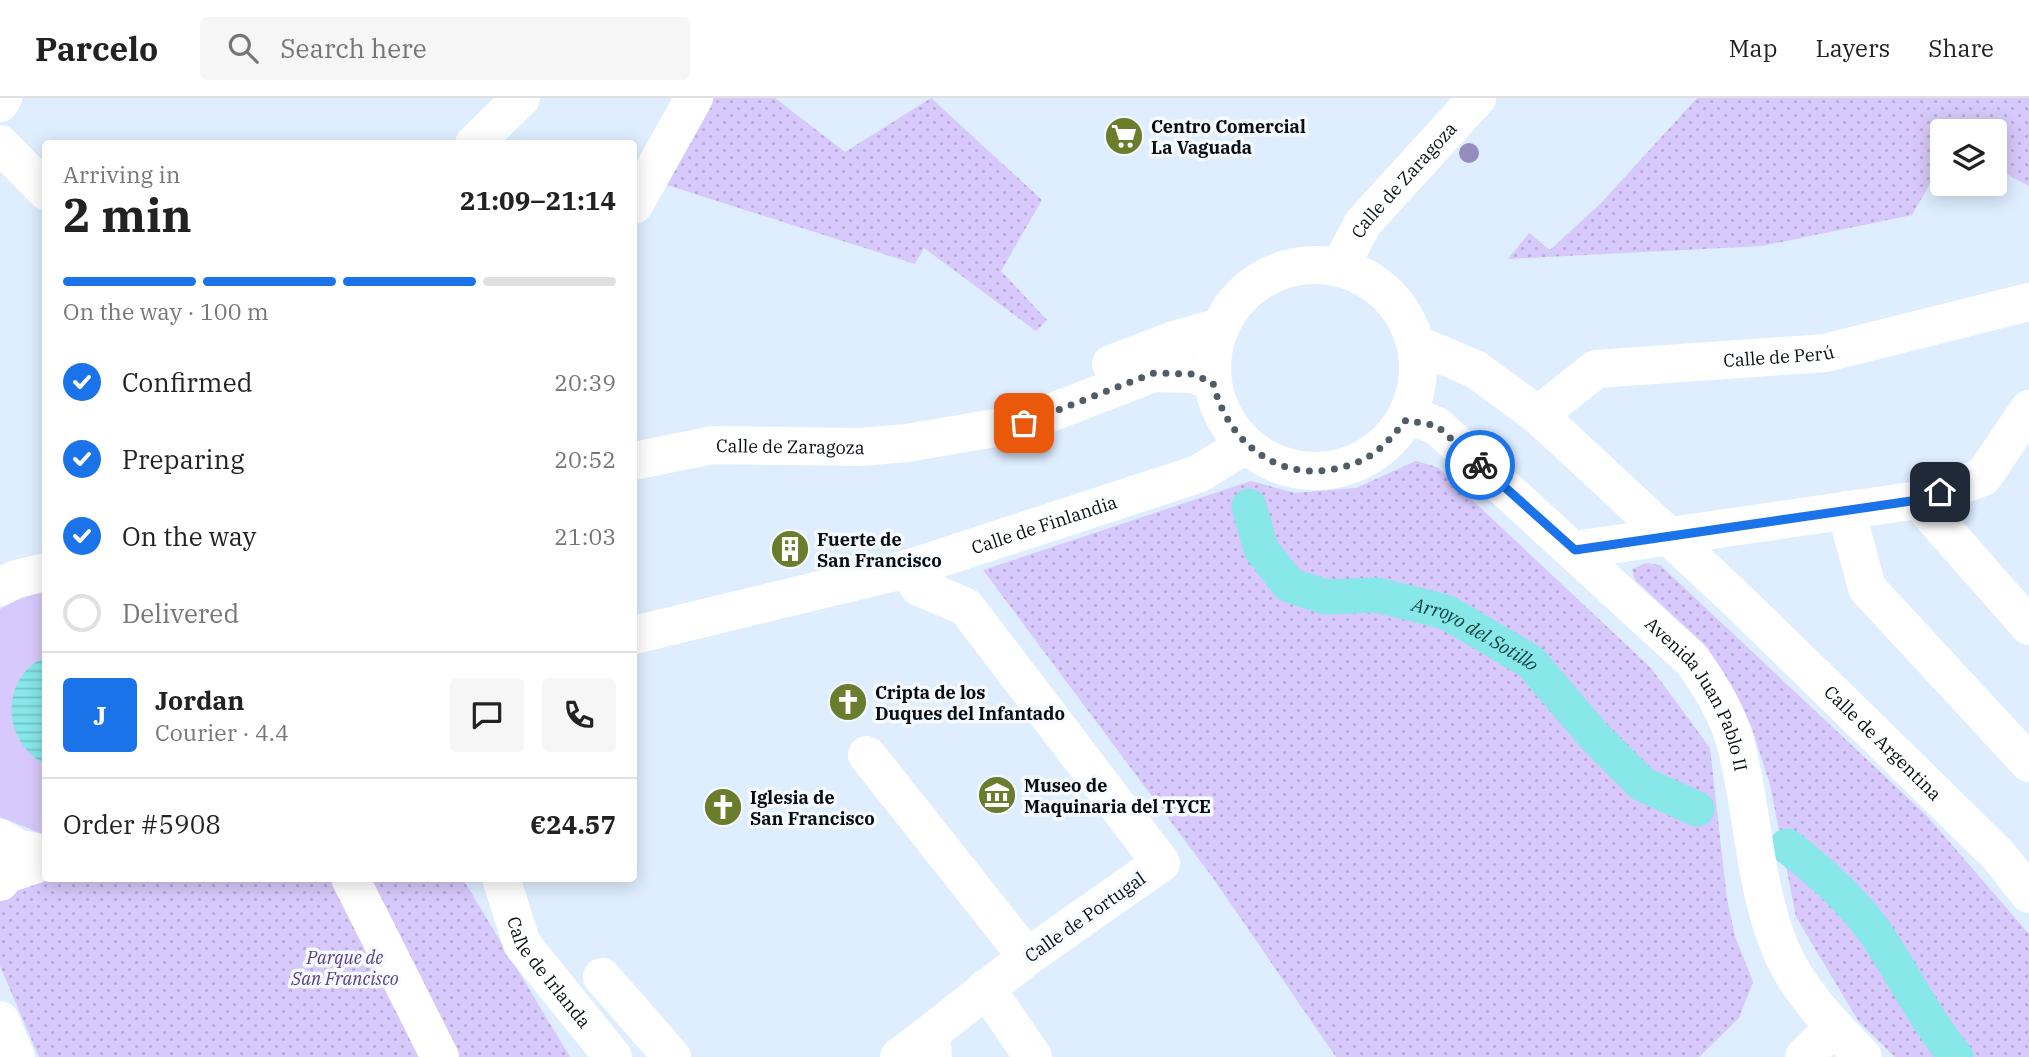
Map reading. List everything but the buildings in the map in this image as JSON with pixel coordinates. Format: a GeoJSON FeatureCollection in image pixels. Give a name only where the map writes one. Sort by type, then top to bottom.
{"type":"FeatureCollection","features":[{"type":"Feature","properties":{"kind":"street"},"geometry":{"type":"LineString","coordinates":[[0,103],[3,98]]}},
{"type":"Feature","properties":{"kind":"street"},"geometry":{"type":"LineString","coordinates":[[478,140],[521,98]]}},
{"type":"Feature","properties":{"kind":"street"},"geometry":{"type":"LineString","coordinates":[[637,200],[694,98]]}},
{"type":"Feature","properties":{"kind":"street","name":"Calle de Zaragoza"},"geometry":{"type":"LineString","coordinates":[[1339,268],[1363,223],[1477,98]]}},
{"type":"Feature","properties":{"kind":"street"},"geometry":{"type":"LineString","coordinates":[[4,157],[42,188]]}},
{"type":"Feature","properties":{"kind":"street"},"geometry":{"type":"LineString","coordinates":[[1310,265],[1339,268],[1365,278],[1388,295],[1406,317],[1416,344],[1419,368],[1416,392],[1406,420],[1388,442],[1360,462],[1327,471],[1297,470],[1270,461],[1245,444],[1224,416],[1213,383],[1212,354],[1220,327],[1235,302],[1256,283],[1282,270],[1310,265]]}},
{"type":"Feature","properties":{"kind":"street","name":"Calle de Perú"},"geometry":{"type":"LineString","coordinates":[[1538,415],[1596,369],[1825,353],[2029,302]]}},
{"type":"Feature","properties":{"kind":"street","name":"Calle de Zaragoza"},"geometry":{"type":"LineString","coordinates":[[949,435],[1028,397],[1174,340],[1220,327]]}},
{"type":"Feature","properties":{"kind":"street","name":"Calle de Argentina"},"geometry":{"type":"LineString","coordinates":[[1416,344],[1475,369],[1538,415],[1733,596],[1999,856],[2029,894]]}},
{"type":"Feature","properties":{"kind":"street","name":"Calle de Zaragoza"},"geometry":{"type":"LineString","coordinates":[[637,460],[713,444],[861,447],[1024,423],[1154,373],[1193,374],[1213,383]]}},
{"type":"Feature","properties":{"kind":"street"},"geometry":{"type":"LineString","coordinates":[[1575,550],[1665,534],[1918,500],[1983,477],[2029,409]]}},
{"type":"Feature","properties":{"kind":"street","name":"Avenida Juan Pablo II"},"geometry":{"type":"LineString","coordinates":[[1406,420],[1437,426],[1680,645],[1718,699],[1736,744],[1774,931],[1791,971],[1834,1027],[1863,1057]]}},
{"type":"Feature","properties":{"kind":"street","name":"Calle de Finlandia"},"geometry":{"type":"LineString","coordinates":[[637,634],[907,569],[1198,474],[1245,444]]}},
{"type":"Feature","properties":{"kind":"street"},"geometry":{"type":"LineString","coordinates":[[1918,500],[2029,626]]}},
{"type":"Feature","properties":{"kind":"street"},"geometry":{"type":"LineString","coordinates":[[1846,510],[1867,588],[2029,762]]}},
{"type":"Feature","properties":{"kind":"street"},"geometry":{"type":"LineString","coordinates":[[1733,596],[1734,547],[1762,522]]}},
{"type":"Feature","properties":{"kind":"street"},"geometry":{"type":"LineString","coordinates":[[21,579],[42,552]]}},
{"type":"Feature","properties":{"kind":"street","name":"Calle de Portugal"},"geometry":{"type":"LineString","coordinates":[[899,1057],[932,1045],[986,988],[1161,863],[966,607],[919,587],[907,569]]}},
{"type":"Feature","properties":{"kind":"street"},"geometry":{"type":"LineString","coordinates":[[867,755],[1027,957]]}},
{"type":"Feature","properties":{"kind":"street"},"geometry":{"type":"LineString","coordinates":[[0,838],[17,848],[42,853]]}},
{"type":"Feature","properties":{"kind":"street"},"geometry":{"type":"LineString","coordinates":[[0,883],[7,874],[42,862]]}},
{"type":"Feature","properties":{"kind":"street"},"geometry":{"type":"LineString","coordinates":[[352,882],[440,1057]]}},
{"type":"Feature","properties":{"kind":"street","name":"Calle de Irlanda"},"geometry":{"type":"LineString","coordinates":[[502,882],[522,944],[613,1057]]}},
{"type":"Feature","properties":{"kind":"street"},"geometry":{"type":"LineString","coordinates":[[602,977],[672,1057]]}},
{"type":"Feature","properties":{"kind":"street"},"geometry":{"type":"LineString","coordinates":[[986,988],[1033,1057]]}},
{"type":"Feature","properties":{"kind":"street"},"geometry":{"type":"LineString","coordinates":[[0,1020],[16,1057]]}},
{"type":"Feature","properties":{"kind":"street"},"geometry":{"type":"LineString","coordinates":[[1804,1057],[1834,1027]]}},
{"type":"Feature","properties":{"kind":"green space"},"geometry":{"type":"Polygon","coordinates":[[[713,98],[775,98],[845,152],[931,98],[1042,200],[1001,271],[1047,320],[1036,331],[924,248],[915,264],[667,185],[713,98]]]}},
{"type":"Feature","properties":{"kind":"green space"},"geometry":{"type":"Polygon","coordinates":[[[1697,98],[2029,98],[2029,186],[2007,174],[2007,119],[1930,119],[1930,184],[1912,215],[1762,246],[1508,259],[1529,233],[1550,250],[1601,203],[1697,98]]]}},
{"type":"Feature","properties":{"kind":"green space"},"geometry":{"type":"Polygon","coordinates":[[[1416,461],[1437,467],[1651,668],[1710,748],[1727,899],[1735,936],[1753,982],[1739,1018],[1699,1057],[1336,1057],[1213,878],[983,570],[1251,481],[1295,493],[1356,488],[1416,461]]]}},
{"type":"Feature","properties":{"kind":"green space"},"geometry":{"type":"Polygon","coordinates":[[[1646,563],[1660,565],[1926,815],[2029,934],[2029,1057],[1895,1057],[1859,1022],[1796,917],[1770,785],[1752,728],[1706,646],[1635,580],[1632,569],[1646,563]]]}},
{"type":"Feature","properties":{"kind":"green space"},"geometry":{"type":"Polygon","coordinates":[[[42,592],[42,834],[0,817],[0,609],[42,592]]]}},
{"type":"Feature","properties":{"kind":"green space","name":"Parque de San Francisco"},"geometry":{"type":"Polygon","coordinates":[[[42,880],[42,882],[465,882],[570,1057],[39,1057],[0,966],[0,897],[42,880]]]}},
{"type":"Feature","properties":{"kind":"shaded area"},"geometry":{"type":"Polygon","coordinates":[[[42,659],[42,762],[20,741],[14,726],[14,694],[20,679],[30,666],[42,659]]]}},
{"type":"Feature","properties":{"kind":"waterway","name":"Arroyo del Sotillo"},"geometry":{"type":"LineString","coordinates":[[1249,506],[1261,549],[1289,585],[1326,597],[1377,595],[1446,612],[1531,662],[1595,737],[1642,784],[1697,809]]}},
{"type":"Feature","properties":{"kind":"waterway","name":"Arroyo del Sotillo"},"geometry":{"type":"LineString","coordinates":[[1787,846],[1837,888],[1870,925],[1956,1057]]}},
{"type":"Feature","properties":{"kind":"way so far"},"geometry":{"type":"LineString","coordinates":[[1024,423],[1154,373],[1193,374],[1213,383],[1218,406],[1229,427],[1245,444],[1270,461],[1297,470],[1327,471],[1360,462],[1388,442],[1406,420],[1422,420],[1437,426],[1480,465]]}},
{"type":"Feature","properties":{"kind":"place","name":"Centro Comercial La Vaguada"},"geometry":{"type":"Point","coordinates":[1124,136]}},
{"type":"Feature","properties":{"kind":"place","name":"Fuerte de San Francisco"},"geometry":{"type":"Point","coordinates":[790,549]}},
{"type":"Feature","properties":{"kind":"place","name":"Cripta de los Duques del Infantado"},"geometry":{"type":"Point","coordinates":[848,702]}},
{"type":"Feature","properties":{"kind":"place","name":"Museo de Maquinaria del TYCE"},"geometry":{"type":"Point","coordinates":[997,795]}},
{"type":"Feature","properties":{"kind":"place","name":"Iglesia de San Francisco"},"geometry":{"type":"Point","coordinates":[723,807]}},
{"type":"Feature","properties":{"kind":"route"},"geometry":{"type":"LineString","coordinates":[[1480,465],[1575,550],[1665,534],[1918,500],[1940,492]]}}]}
